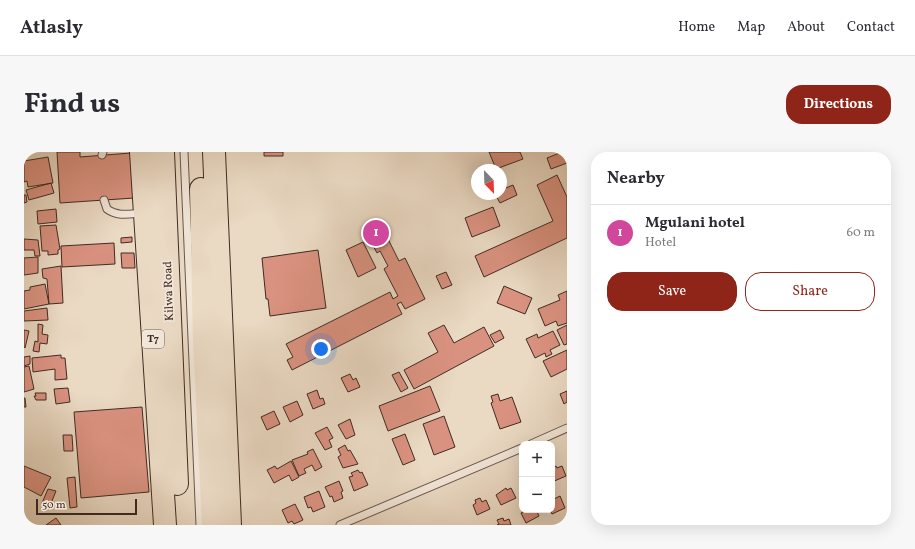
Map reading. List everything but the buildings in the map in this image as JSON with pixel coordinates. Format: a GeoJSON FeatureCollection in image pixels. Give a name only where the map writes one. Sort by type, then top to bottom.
{"type":"FeatureCollection","features":[{"type":"Feature","properties":{"kind":"highway","name":"T7"},"geometry":{"type":"LineString","coordinates":[[141,152],[165,525]]}},
{"type":"Feature","properties":{"kind":"highway","name":"Kilwa Road"},"geometry":{"type":"LineString","coordinates":[[163,152],[179,525]]}},
{"type":"Feature","properties":{"kind":"highway"},"geometry":{"type":"LineString","coordinates":[[200,152],[204,341],[213,525]]}},
{"type":"Feature","properties":{"kind":"highway"},"geometry":{"type":"LineString","coordinates":[[214,152],[230,525]]}},
{"type":"Feature","properties":{"kind":"lane"},"geometry":{"type":"LineString","coordinates":[[184,152],[200,525]]}},
{"type":"Feature","properties":{"kind":"lane"},"geometry":{"type":"LineString","coordinates":[[104,200],[106,209],[113,213],[120,215],[144,212]]}},
{"type":"Feature","properties":{"kind":"lane"},"geometry":{"type":"LineString","coordinates":[[538,441],[567,428]]}},
{"type":"Feature","properties":{"kind":"lane"},"geometry":{"type":"LineString","coordinates":[[340,525],[519,449]]}},
{"type":"Feature","properties":{"kind":"place","name":"Mgulani hotel"},"geometry":{"type":"Point","coordinates":[376,233]}}]}
